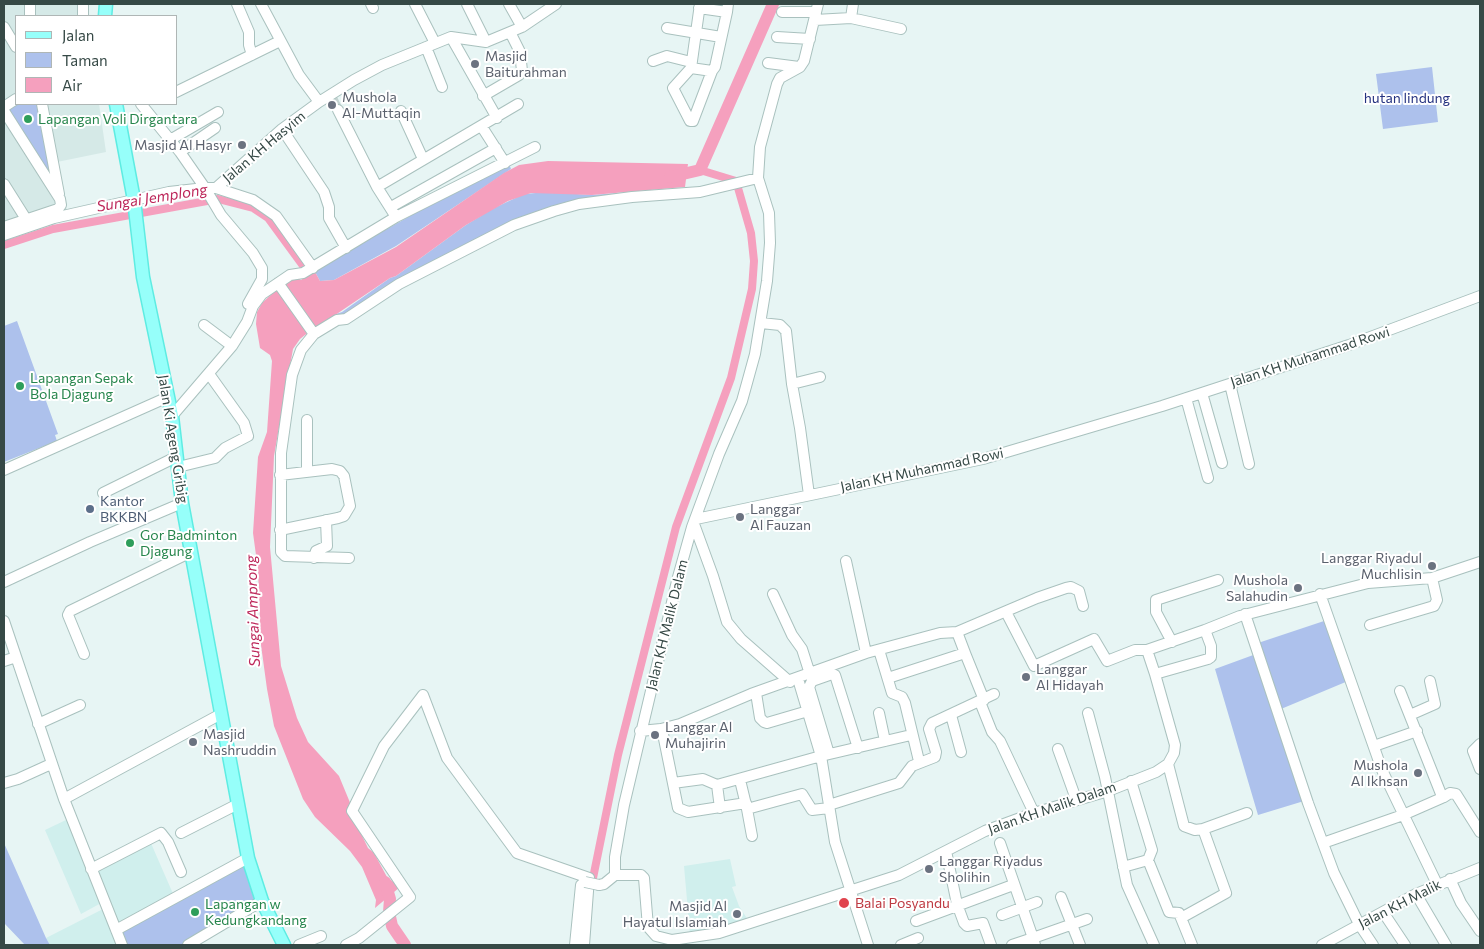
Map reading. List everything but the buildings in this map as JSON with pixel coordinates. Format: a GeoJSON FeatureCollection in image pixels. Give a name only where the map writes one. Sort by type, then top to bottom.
{"type":"FeatureCollection","features":[{"type":"Feature","properties":{"kind":"main road","name":"Jalan Ki Ageng Gribig"},"geometry":{"type":"LineString","coordinates":[[116,105],[134,201],[143,277],[172,416],[182,503],[248,858],[262,901],[284,945]]}},
{"type":"Feature","properties":{"kind":"street"},"geometry":{"type":"LineString","coordinates":[[237,4],[249,32],[249,45],[252,55]]}},
{"type":"Feature","properties":{"kind":"street"},"geometry":{"type":"LineString","coordinates":[[261,4],[299,75],[319,102]]}},
{"type":"Feature","properties":{"kind":"street"},"geometry":{"type":"LineString","coordinates":[[415,4],[442,86]]}},
{"type":"Feature","properties":{"kind":"street"},"geometry":{"type":"LineString","coordinates":[[467,4],[486,42],[522,26],[556,4]]}},
{"type":"Feature","properties":{"kind":"street"},"geometry":{"type":"LineString","coordinates":[[509,4],[522,26]]}},
{"type":"Feature","properties":{"kind":"street"},"geometry":{"type":"LineString","coordinates":[[851,18],[853,4]]}},
{"type":"Feature","properties":{"kind":"street"},"geometry":{"type":"LineString","coordinates":[[699,6],[728,8],[716,65],[692,122],[673,91],[674,85],[691,65],[699,6]]}},
{"type":"Feature","properties":{"kind":"street"},"geometry":{"type":"LineString","coordinates":[[782,12],[816,12],[901,29]]}},
{"type":"Feature","properties":{"kind":"street"},"geometry":{"type":"LineString","coordinates":[[816,12],[804,61],[800,67],[780,78],[777,84],[760,147],[758,178],[769,213],[770,243],[768,281],[761,323],[742,401],[719,454],[695,521],[727,622],[741,639],[794,680],[825,755]]}},
{"type":"Feature","properties":{"kind":"street"},"geometry":{"type":"LineString","coordinates":[[4,27],[15,45]]}},
{"type":"Feature","properties":{"kind":"street"},"geometry":{"type":"LineString","coordinates":[[667,28],[721,37]]}},
{"type":"Feature","properties":{"kind":"street"},"geometry":{"type":"LineString","coordinates":[[483,96],[519,75],[522,71],[520,52],[510,32]]}},
{"type":"Feature","properties":{"kind":"street"},"geometry":{"type":"LineString","coordinates":[[451,37],[497,118]]}},
{"type":"Feature","properties":{"kind":"street","name":"Jalan KH Hasyim"},"geometry":{"type":"LineString","coordinates":[[145,105],[209,189],[319,102],[331,97],[382,65],[451,37],[486,42]]}},
{"type":"Feature","properties":{"kind":"street"},"geometry":{"type":"LineString","coordinates":[[777,37],[810,39]]}},
{"type":"Feature","properties":{"kind":"street"},"geometry":{"type":"LineString","coordinates":[[178,91],[280,41]]}},
{"type":"Feature","properties":{"kind":"street"},"geometry":{"type":"LineString","coordinates":[[653,61],[667,56],[712,71]]}},
{"type":"Feature","properties":{"kind":"street"},"geometry":{"type":"LineString","coordinates":[[768,63],[800,67]]}},
{"type":"Feature","properties":{"kind":"street"},"geometry":{"type":"LineString","coordinates":[[4,107],[15,100]]}},
{"type":"Feature","properties":{"kind":"street"},"geometry":{"type":"LineString","coordinates":[[377,187],[482,127],[518,104]]}},
{"type":"Feature","properties":{"kind":"street"},"geometry":{"type":"LineString","coordinates":[[4,227],[58,209],[61,205],[42,105]]}},
{"type":"Feature","properties":{"kind":"street"},"geometry":{"type":"LineString","coordinates":[[338,110],[377,187],[396,217]]}},
{"type":"Feature","properties":{"kind":"street"},"geometry":{"type":"LineString","coordinates":[[4,111],[60,198]]}},
{"type":"Feature","properties":{"kind":"street"},"geometry":{"type":"LineString","coordinates":[[401,111],[423,159]]}},
{"type":"Feature","properties":{"kind":"street"},"geometry":{"type":"LineString","coordinates":[[170,140],[218,112]]}},
{"type":"Feature","properties":{"kind":"street"},"geometry":{"type":"LineString","coordinates":[[482,127],[505,163]]}},
{"type":"Feature","properties":{"kind":"street"},"geometry":{"type":"LineString","coordinates":[[180,152],[215,128]]}},
{"type":"Feature","properties":{"kind":"street"},"geometry":{"type":"LineString","coordinates":[[282,130],[324,192],[330,207],[329,218],[346,248]]}},
{"type":"Feature","properties":{"kind":"street"},"geometry":{"type":"LineString","coordinates":[[172,416],[232,346],[240,334],[256,300],[280,286],[294,273],[309,270],[396,217],[535,147]]}},
{"type":"Feature","properties":{"kind":"street"},"geometry":{"type":"LineString","coordinates":[[391,207],[496,148]]}},
{"type":"Feature","properties":{"kind":"street"},"geometry":{"type":"LineString","coordinates":[[349,558],[314,558],[282,555],[280,530],[281,453],[295,361],[313,333],[337,320],[346,319],[399,284],[522,222],[579,204],[632,196],[700,192],[758,178]]}},
{"type":"Feature","properties":{"kind":"street"},"geometry":{"type":"LineString","coordinates":[[4,184],[26,219]]}},
{"type":"Feature","properties":{"kind":"street"},"geometry":{"type":"LineString","coordinates":[[209,189],[215,206],[253,253],[263,272],[262,279],[248,305],[240,334]]}},
{"type":"Feature","properties":{"kind":"street"},"geometry":{"type":"LineString","coordinates":[[4,235],[54,218],[134,201],[209,189],[254,200],[276,216],[309,270]]}},
{"type":"Feature","properties":{"kind":"street"},"geometry":{"type":"LineString","coordinates":[[280,286],[313,333]]}},
{"type":"Feature","properties":{"kind":"street","name":"Jalan KH Muhammad Rowi"},"geometry":{"type":"LineString","coordinates":[[695,521],[983,459],[1186,398],[1349,345],[1480,296]]}},
{"type":"Feature","properties":{"kind":"street"},"geometry":{"type":"LineString","coordinates":[[761,323],[780,326],[786,331],[809,495]]}},
{"type":"Feature","properties":{"kind":"street"},"geometry":{"type":"LineString","coordinates":[[204,325],[232,346]]}},
{"type":"Feature","properties":{"kind":"street"},"geometry":{"type":"LineString","coordinates":[[103,493],[177,462],[215,458],[225,448],[248,436],[244,423],[209,374]]}},
{"type":"Feature","properties":{"kind":"street"},"geometry":{"type":"LineString","coordinates":[[792,384],[820,377]]}},
{"type":"Feature","properties":{"kind":"street"},"geometry":{"type":"LineString","coordinates":[[1230,384],[1249,464]]}},
{"type":"Feature","properties":{"kind":"street"},"geometry":{"type":"LineString","coordinates":[[1202,393],[1222,463]]}},
{"type":"Feature","properties":{"kind":"street"},"geometry":{"type":"LineString","coordinates":[[4,470],[168,397]]}},
{"type":"Feature","properties":{"kind":"street"},"geometry":{"type":"LineString","coordinates":[[1186,398],[1208,478]]}},
{"type":"Feature","properties":{"kind":"street"},"geometry":{"type":"LineString","coordinates":[[307,420],[307,471]]}},
{"type":"Feature","properties":{"kind":"street"},"geometry":{"type":"LineString","coordinates":[[280,475],[332,469],[340,471],[344,476],[350,506],[344,516],[280,530]]}},
{"type":"Feature","properties":{"kind":"street"},"geometry":{"type":"LineString","coordinates":[[4,582],[90,542],[182,503]]}},
{"type":"Feature","properties":{"kind":"street"},"geometry":{"type":"LineString","coordinates":[[314,558],[316,551],[328,546],[326,520]]}},
{"type":"Feature","properties":{"kind":"street","name":"Jalan KH Malik Dalam"},"geometry":{"type":"LineString","coordinates":[[695,521],[640,731],[624,805],[616,857],[616,875],[643,876],[648,927],[656,936],[672,942],[719,933],[850,892],[899,875],[985,831],[1076,799],[1108,791],[1156,772],[1168,764]]}},
{"type":"Feature","properties":{"kind":"street"},"geometry":{"type":"LineString","coordinates":[[84,654],[68,615],[70,611],[191,552]]}},
{"type":"Feature","properties":{"kind":"street"},"geometry":{"type":"LineString","coordinates":[[846,562],[866,653]]}},
{"type":"Feature","properties":{"kind":"street"},"geometry":{"type":"LineString","coordinates":[[1006,612],[1034,666],[1092,640],[1097,641],[1107,661],[1135,650],[1148,650],[1172,642],[1245,614],[1320,594],[1368,583],[1432,578],[1480,562]]}},
{"type":"Feature","properties":{"kind":"street"},"geometry":{"type":"LineString","coordinates":[[1370,625],[1434,606],[1437,600],[1432,578]]}},
{"type":"Feature","properties":{"kind":"street"},"geometry":{"type":"LineString","coordinates":[[1172,642],[1156,612],[1156,600],[1218,580]]}},
{"type":"Feature","properties":{"kind":"street"},"geometry":{"type":"LineString","coordinates":[[640,731],[662,729],[680,724],[756,693],[866,653],[940,633],[957,632],[1037,598],[1071,587],[1079,591],[1083,606]]}},
{"type":"Feature","properties":{"kind":"street"},"geometry":{"type":"LineString","coordinates":[[773,594],[792,635],[802,649],[810,674]]}},
{"type":"Feature","properties":{"kind":"street"},"geometry":{"type":"LineString","coordinates":[[1320,594],[1382,770],[1438,884]]}},
{"type":"Feature","properties":{"kind":"street"},"geometry":{"type":"LineString","coordinates":[[1245,614],[1334,873],[1359,924],[1373,945]]}},
{"type":"Feature","properties":{"kind":"street"},"geometry":{"type":"LineString","coordinates":[[4,621],[64,800],[122,945]]}},
{"type":"Feature","properties":{"kind":"street"},"geometry":{"type":"LineString","coordinates":[[1155,674],[1208,659],[1211,656],[1211,646],[1205,630]]}},
{"type":"Feature","properties":{"kind":"street"},"geometry":{"type":"LineString","coordinates":[[957,632],[992,732],[1000,741],[1034,813]]}},
{"type":"Feature","properties":{"kind":"street"},"geometry":{"type":"LineString","coordinates":[[879,650],[894,695],[903,699],[919,761]]}},
{"type":"Feature","properties":{"kind":"street"},"geometry":{"type":"LineString","coordinates":[[1148,650],[1175,746],[1174,753],[1168,764],[1184,826],[1195,830],[1203,829],[1247,813]]}},
{"type":"Feature","properties":{"kind":"street"},"geometry":{"type":"LineString","coordinates":[[888,678],[965,653]]}},
{"type":"Feature","properties":{"kind":"street"},"geometry":{"type":"LineString","coordinates":[[4,661],[16,657]]}},
{"type":"Feature","properties":{"kind":"street"},"geometry":{"type":"LineString","coordinates":[[858,748],[835,675],[832,674],[812,681],[809,687],[825,755],[829,807],[835,842],[868,945]]}},
{"type":"Feature","properties":{"kind":"street"},"geometry":{"type":"LineString","coordinates":[[1410,715],[1435,704],[1430,681]]}},
{"type":"Feature","properties":{"kind":"street"},"geometry":{"type":"LineString","coordinates":[[1400,691],[1444,797]]}},
{"type":"Feature","properties":{"kind":"street"},"geometry":{"type":"LineString","coordinates":[[756,693],[760,718],[764,722],[767,723],[808,711]]}},
{"type":"Feature","properties":{"kind":"street"},"geometry":{"type":"LineString","coordinates":[[662,729],[677,805],[681,810],[688,812],[746,806],[802,794],[812,810],[829,807],[899,783],[912,766],[932,759],[936,752],[930,725],[994,694]]}},
{"type":"Feature","properties":{"kind":"street"},"geometry":{"type":"LineString","coordinates":[[346,945],[359,938],[410,897],[352,811],[384,746],[423,695],[447,758],[517,853],[589,878],[584,945]]}},
{"type":"Feature","properties":{"kind":"street"},"geometry":{"type":"LineString","coordinates":[[38,724],[80,705]]}},
{"type":"Feature","properties":{"kind":"street"},"geometry":{"type":"LineString","coordinates":[[879,713],[885,741]]}},
{"type":"Feature","properties":{"kind":"street"},"geometry":{"type":"LineString","coordinates":[[1088,713],[1108,791],[1127,885],[1154,945]]}},
{"type":"Feature","properties":{"kind":"street"},"geometry":{"type":"LineString","coordinates":[[64,800],[221,714]]}},
{"type":"Feature","properties":{"kind":"street"},"geometry":{"type":"LineString","coordinates":[[951,715],[961,752]]}},
{"type":"Feature","properties":{"kind":"street"},"geometry":{"type":"LineString","coordinates":[[1374,746],[1417,731]]}},
{"type":"Feature","properties":{"kind":"street"},"geometry":{"type":"LineString","coordinates":[[673,783],[703,779],[717,785],[825,755],[911,735]]}},
{"type":"Feature","properties":{"kind":"street"},"geometry":{"type":"LineString","coordinates":[[1480,744],[1474,748],[1473,755],[1480,769]]}},
{"type":"Feature","properties":{"kind":"street"},"geometry":{"type":"LineString","coordinates":[[1058,749],[1076,799]]}},
{"type":"Feature","properties":{"kind":"street"},"geometry":{"type":"LineString","coordinates":[[4,783],[18,780],[51,764]]}},
{"type":"Feature","properties":{"kind":"street"},"geometry":{"type":"LineString","coordinates":[[740,780],[752,836]]}},
{"type":"Feature","properties":{"kind":"street"},"geometry":{"type":"LineString","coordinates":[[1131,781],[1152,850],[1148,860],[1169,912],[1178,912],[1192,945]]}},
{"type":"Feature","properties":{"kind":"street"},"geometry":{"type":"LineString","coordinates":[[717,785],[720,808]]}},
{"type":"Feature","properties":{"kind":"street"},"geometry":{"type":"LineString","coordinates":[[1323,843],[1403,815],[1450,794],[1456,794],[1480,832]]}},
{"type":"Feature","properties":{"kind":"street"},"geometry":{"type":"LineString","coordinates":[[181,834],[238,804]]}},
{"type":"Feature","properties":{"kind":"street"},"geometry":{"type":"LineString","coordinates":[[1181,918],[1226,893],[1203,829]]}},
{"type":"Feature","properties":{"kind":"street"},"geometry":{"type":"LineString","coordinates":[[91,869],[161,834],[168,842],[181,872]]}},
{"type":"Feature","properties":{"kind":"street"},"geometry":{"type":"LineString","coordinates":[[1000,843],[1034,942]]}},
{"type":"Feature","properties":{"kind":"street"},"geometry":{"type":"LineString","coordinates":[[946,851],[957,904],[965,925],[980,922],[984,924],[991,945]]}},
{"type":"Feature","properties":{"kind":"street"},"geometry":{"type":"LineString","coordinates":[[116,930],[248,858]]}},
{"type":"Feature","properties":{"kind":"street"},"geometry":{"type":"LineString","coordinates":[[1123,867],[1148,860]]}},
{"type":"Feature","properties":{"kind":"street","name":"Jalan KH Malik"},"geometry":{"type":"LineString","coordinates":[[1322,945],[1416,894],[1480,868]]}},
{"type":"Feature","properties":{"kind":"street"},"geometry":{"type":"LineString","coordinates":[[575,945],[581,885],[585,882],[599,885],[604,884],[616,875]]}},
{"type":"Feature","properties":{"kind":"street"},"geometry":{"type":"LineString","coordinates":[[1450,879],[1460,903],[1480,931]]}},
{"type":"Feature","properties":{"kind":"street"},"geometry":{"type":"LineString","coordinates":[[916,921],[957,904],[1013,885]]}},
{"type":"Feature","properties":{"kind":"street"},"geometry":{"type":"LineString","coordinates":[[1416,894],[1446,945]]}},
{"type":"Feature","properties":{"kind":"street"},"geometry":{"type":"LineString","coordinates":[[1060,897],[1080,945]]}},
{"type":"Feature","properties":{"kind":"street"},"geometry":{"type":"LineString","coordinates":[[188,945],[262,901]]}},
{"type":"Feature","properties":{"kind":"street"},"geometry":{"type":"LineString","coordinates":[[1002,915],[1037,902]]}},
{"type":"Feature","properties":{"kind":"street"},"geometry":{"type":"LineString","coordinates":[[1383,912],[1405,945]]}},
{"type":"Feature","properties":{"kind":"street"},"geometry":{"type":"LineString","coordinates":[[1012,945],[1034,942],[1088,918]]}},
{"type":"Feature","properties":{"kind":"street"},"geometry":{"type":"LineString","coordinates":[[299,945],[321,936]]}},
{"type":"Feature","properties":{"kind":"street"},"geometry":{"type":"LineString","coordinates":[[901,945],[918,938]]}},
{"type":"Feature","properties":{"kind":"shaded area"},"geometry":{"type":"Polygon","coordinates":[[[4,4],[87,4],[86,15],[15,15],[15,105],[99,105],[106,152],[57,162],[67,211],[4,231],[4,4]]]}},
{"type":"Feature","properties":{"kind":"shaded area"},"geometry":{"type":"Polygon","coordinates":[[[68,819],[103,902],[81,914],[45,830],[68,819]]]}},
{"type":"Feature","properties":{"kind":"shaded area"},"geometry":{"type":"Polygon","coordinates":[[[150,841],[174,896],[118,927],[95,870],[150,841]]]}},
{"type":"Feature","properties":{"kind":"shaded area"},"geometry":{"type":"Polygon","coordinates":[[[730,859],[736,886],[732,887],[739,906],[748,920],[725,928],[690,934],[684,866],[730,859]]]}},
{"type":"Feature","properties":{"kind":"shaded area"},"geometry":{"type":"Polygon","coordinates":[[[103,909],[118,945],[50,945],[46,938],[103,909]]]}},
{"type":"Feature","properties":{"kind":"green space","name":"hutan lindung"},"geometry":{"type":"Polygon","coordinates":[[[1432,67],[1438,122],[1383,129],[1376,74],[1432,67]]]}},
{"type":"Feature","properties":{"kind":"green space"},"geometry":{"type":"Polygon","coordinates":[[[15,104],[39,105],[52,180],[6,109],[15,104]]]}},
{"type":"Feature","properties":{"kind":"green space"},"geometry":{"type":"Polygon","coordinates":[[[508,161],[511,169],[396,246],[334,280],[320,281],[314,270],[508,161]]]}},
{"type":"Feature","properties":{"kind":"green space"},"geometry":{"type":"Polygon","coordinates":[[[644,191],[644,193],[528,217],[347,317],[337,317],[336,314],[342,312],[390,278],[396,276],[466,225],[492,209],[524,194],[547,192],[592,195],[644,191]]]}},
{"type":"Feature","properties":{"kind":"green space","name":"Lapangan Sepak Bola Djagung"},"geometry":{"type":"Polygon","coordinates":[[[17,321],[58,434],[55,435],[57,441],[4,462],[4,326],[17,321]]]}},
{"type":"Feature","properties":{"kind":"green space"},"geometry":{"type":"Polygon","coordinates":[[[1327,620],[1348,681],[1281,709],[1258,643],[1327,620]]]}},
{"type":"Feature","properties":{"kind":"green space"},"geometry":{"type":"Polygon","coordinates":[[[1256,654],[1304,801],[1258,815],[1215,669],[1256,654]]]}},
{"type":"Feature","properties":{"kind":"green space"},"geometry":{"type":"Polygon","coordinates":[[[4,843],[50,945],[25,945],[4,923],[4,843]]]}},
{"type":"Feature","properties":{"kind":"green space"},"geometry":{"type":"Polygon","coordinates":[[[244,863],[256,901],[181,945],[127,945],[121,931],[244,863]]]}},
{"type":"Feature","properties":{"kind":"water"},"geometry":{"type":"Polygon","coordinates":[[[548,161],[688,164],[685,187],[592,195],[531,193],[508,201],[466,225],[396,276],[390,278],[313,330],[286,285],[287,281],[295,277],[301,280],[314,270],[320,281],[334,280],[396,247],[504,173],[519,165],[548,161]]]}},
{"type":"Feature","properties":{"kind":"water"},"geometry":{"type":"Polygon","coordinates":[[[275,291],[282,291],[310,331],[300,339],[293,349],[274,456],[270,547],[281,666],[297,718],[308,742],[339,776],[351,805],[352,815],[368,848],[374,853],[387,877],[400,887],[375,908],[376,900],[362,867],[350,851],[315,817],[303,799],[274,726],[267,689],[261,645],[258,570],[253,533],[258,457],[267,432],[272,361],[270,355],[260,348],[256,324],[257,312],[262,303],[275,291]]]}},
{"type":"Feature","properties":{"kind":"waterway"},"geometry":{"type":"LineString","coordinates":[[670,177],[700,170],[773,4]]}},
{"type":"Feature","properties":{"kind":"waterway"},"geometry":{"type":"LineString","coordinates":[[592,883],[618,755],[676,527],[731,378],[752,289],[754,261],[751,233],[736,181],[700,170]]}},
{"type":"Feature","properties":{"kind":"waterway","name":"Sungai Jemplong"},"geometry":{"type":"LineString","coordinates":[[4,245],[53,229],[218,199],[253,208],[268,218],[309,274]]}},
{"type":"Feature","properties":{"kind":"waterway","name":"Sungai Amprong"},"geometry":{"type":"LineString","coordinates":[[385,882],[390,899],[389,912],[392,926],[405,945]]}},
{"type":"Feature","properties":{"kind":"tunnel"},"geometry":{"type":"LineString","coordinates":[[332,98],[338,110]]}},
{"type":"Feature","properties":{"kind":"place","name":"Masjid Baiturahman"},"geometry":{"type":"Point","coordinates":[475,64]}},
{"type":"Feature","properties":{"kind":"place","name":"Mushola Al-Muttaqin"},"geometry":{"type":"Point","coordinates":[332,105]}},
{"type":"Feature","properties":{"kind":"place","name":"Lapangan Voli Dirgantara"},"geometry":{"type":"Point","coordinates":[28,119]}},
{"type":"Feature","properties":{"kind":"place","name":"Masjid Al Hasyr"},"geometry":{"type":"Point","coordinates":[242,145]}},
{"type":"Feature","properties":{"kind":"place","name":"Lapangan Sepak Bola Djagung"},"geometry":{"type":"Point","coordinates":[20,386]}},
{"type":"Feature","properties":{"kind":"place","name":"Kantor BKKBN"},"geometry":{"type":"Point","coordinates":[90,509]}},
{"type":"Feature","properties":{"kind":"place","name":"Langgar Al Fauzan"},"geometry":{"type":"Point","coordinates":[740,517]}},
{"type":"Feature","properties":{"kind":"place","name":"Gor Badminton Djagung"},"geometry":{"type":"Point","coordinates":[130,543]}},
{"type":"Feature","properties":{"kind":"place","name":"Langgar Riyadul Muchlisin"},"geometry":{"type":"Point","coordinates":[1432,566]}},
{"type":"Feature","properties":{"kind":"place","name":"Mushola Salahudin"},"geometry":{"type":"Point","coordinates":[1298,588]}},
{"type":"Feature","properties":{"kind":"place","name":"Langgar Al Hidayah"},"geometry":{"type":"Point","coordinates":[1026,677]}},
{"type":"Feature","properties":{"kind":"place","name":"Langgar Al Muhajirin"},"geometry":{"type":"Point","coordinates":[655,735]}},
{"type":"Feature","properties":{"kind":"place","name":"Masjid Nashruddin"},"geometry":{"type":"Point","coordinates":[193,742]}},
{"type":"Feature","properties":{"kind":"place","name":"Mushola Al Ikhsan"},"geometry":{"type":"Point","coordinates":[1418,773]}},
{"type":"Feature","properties":{"kind":"place","name":"Langgar Riyadus Sholihin"},"geometry":{"type":"Point","coordinates":[929,869]}},
{"type":"Feature","properties":{"kind":"place","name":"Balai Posyandu"},"geometry":{"type":"Point","coordinates":[844,903]}},
{"type":"Feature","properties":{"kind":"place","name":"Lapangan w Kedungkandang"},"geometry":{"type":"Point","coordinates":[195,912]}},
{"type":"Feature","properties":{"kind":"place","name":"Masjid Al Hayatul Islamiah"},"geometry":{"type":"Point","coordinates":[737,914]}}]}
